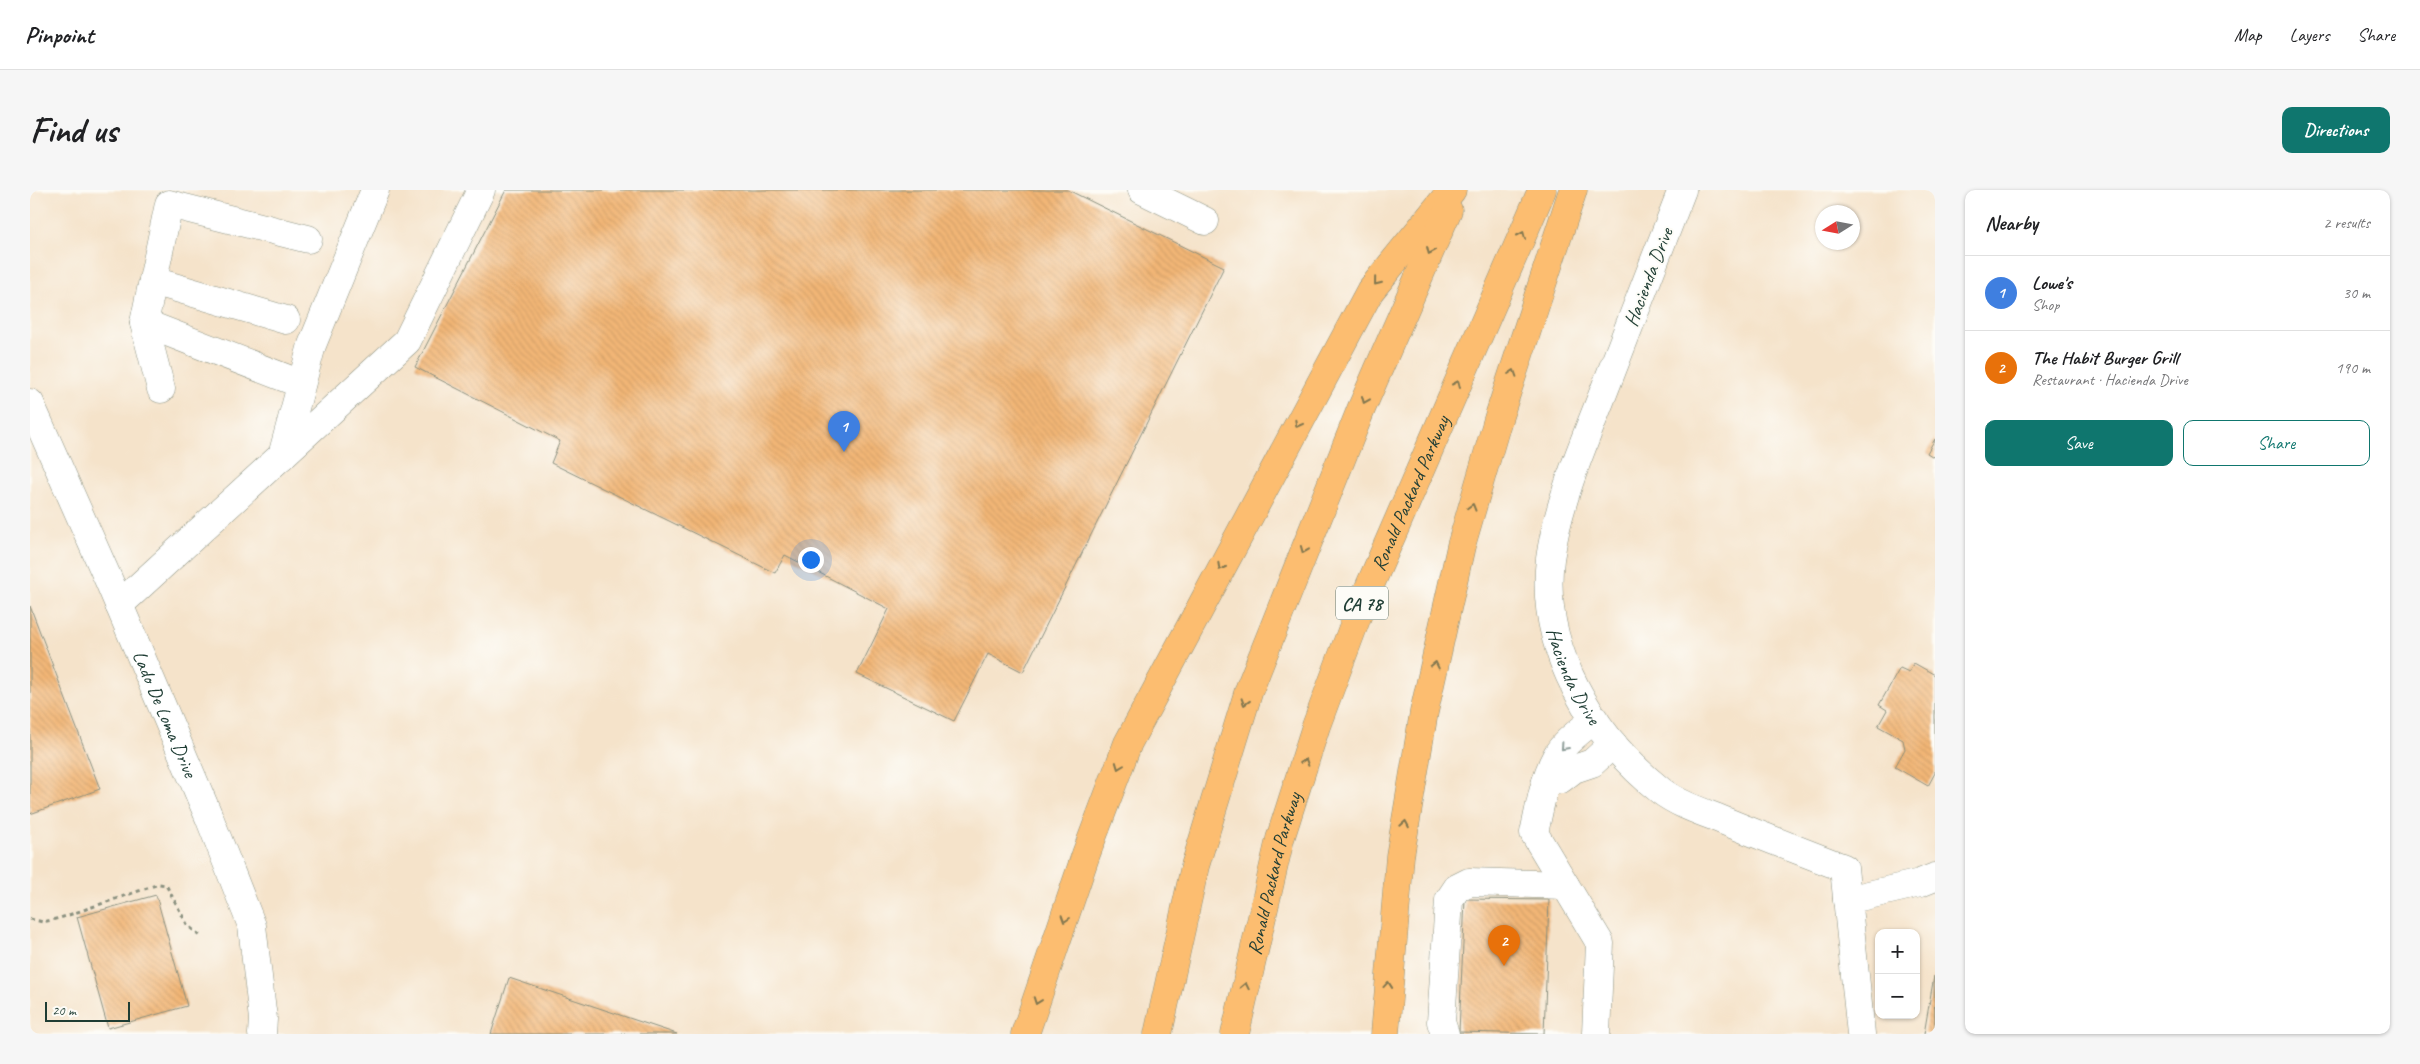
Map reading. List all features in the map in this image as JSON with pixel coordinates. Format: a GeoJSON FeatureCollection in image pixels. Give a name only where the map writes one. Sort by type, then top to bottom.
{"type":"FeatureCollection","features":[{"type":"Feature","properties":{"kind":"highway"},"geometry":{"type":"LineString","coordinates":[[1025,1034],[1086,854],[1128,743],[1370,291],[1452,190]]}},
{"type":"Feature","properties":{"kind":"highway"},"geometry":{"type":"LineString","coordinates":[[1158,1034],[1195,866],[1249,690],[1362,407],[1456,190]]}},
{"type":"Feature","properties":{"kind":"highway","name":"Ronald Packard Parkway"},"geometry":{"type":"LineString","coordinates":[[1235,1034],[1280,839],[1316,726],[1361,606],[1542,190]]}},
{"type":"Feature","properties":{"kind":"highway"},"geometry":{"type":"LineString","coordinates":[[1385,1034],[1400,856],[1424,712],[1459,555],[1498,419],[1573,190]]}},
{"type":"Feature","properties":{"kind":"street"},"geometry":{"type":"LineString","coordinates":[[282,456],[312,345],[375,190]]}},
{"type":"Feature","properties":{"kind":"street"},"geometry":{"type":"LineString","coordinates":[[119,605],[406,341],[481,190]]}},
{"type":"Feature","properties":{"kind":"street"},"geometry":{"type":"LineString","coordinates":[[1142,190],[1205,221]]}},
{"type":"Feature","properties":{"kind":"street","name":"Hacienda Drive"},"geometry":{"type":"LineString","coordinates":[[1682,190],[1586,438],[1559,517],[1550,561],[1552,620],[1566,668],[1593,720],[1613,744],[1662,792],[1680,802],[1844,868],[1861,1034]]}},
{"type":"Feature","properties":{"kind":"street"},"geometry":{"type":"LineString","coordinates":[[161,389],[144,323],[169,204],[308,240]]}},
{"type":"Feature","properties":{"kind":"street"},"geometry":{"type":"LineString","coordinates":[[153,281],[286,320]]}},
{"type":"Feature","properties":{"kind":"street"},"geometry":{"type":"LineString","coordinates":[[144,323],[301,384]]}},
{"type":"Feature","properties":{"kind":"street","name":"Lado De Loma Drive"},"geometry":{"type":"LineString","coordinates":[[30,403],[119,605],[209,817],[252,926],[263,1019],[262,1034]]}},
{"type":"Feature","properties":{"kind":"street"},"geometry":{"type":"LineString","coordinates":[[1593,720],[1557,754],[1546,782],[1534,833],[1600,943],[1596,1034]]}},
{"type":"Feature","properties":{"kind":"street"},"geometry":{"type":"LineString","coordinates":[[1546,782],[1560,779],[1574,769],[1592,763],[1613,744]]}},
{"type":"Feature","properties":{"kind":"street"},"geometry":{"type":"LineString","coordinates":[[1847,900],[1928,880]]}},
{"type":"Feature","properties":{"kind":"street"},"geometry":{"type":"LineString","coordinates":[[1445,1034],[1441,1022],[1449,900],[1457,888],[1469,882],[1565,885]]}},
{"type":"Feature","properties":{"kind":"path"},"geometry":{"type":"LineString","coordinates":[[30,918],[43,922],[60,918],[160,884],[166,885],[188,926],[202,937]]}},
{"type":"Feature","properties":{"kind":"building"},"geometry":{"type":"Polygon","coordinates":[[[506,190],[1068,190],[1224,267],[1023,672],[988,654],[954,721],[857,674],[889,609],[785,555],[775,573],[551,463],[560,441],[415,367],[506,190]]]}},
{"type":"Feature","properties":{"kind":"building"},"geometry":{"type":"Polygon","coordinates":[[[1935,439],[1935,458],[1927,453],[1935,439]]]}},
{"type":"Feature","properties":{"kind":"building"},"geometry":{"type":"Polygon","coordinates":[[[30,606],[100,789],[30,814],[30,606]]]}},
{"type":"Feature","properties":{"kind":"building"},"geometry":{"type":"Polygon","coordinates":[[[1914,663],[1935,675],[1935,773],[1928,786],[1895,767],[1905,749],[1903,740],[1878,726],[1887,710],[1879,705],[1900,668],[1909,672],[1914,663]]]}},
{"type":"Feature","properties":{"kind":"building"},"geometry":{"type":"Polygon","coordinates":[[[156,895],[187,1006],[108,1028],[77,917],[156,895]]]}},
{"type":"Feature","properties":{"kind":"building"},"geometry":{"type":"Polygon","coordinates":[[[1465,899],[1549,900],[1544,1034],[1459,1032],[1465,899]]]}},
{"type":"Feature","properties":{"kind":"building"},"geometry":{"type":"Polygon","coordinates":[[[1934,976],[1935,1034],[1924,1034],[1934,976]]]}},
{"type":"Feature","properties":{"kind":"building"},"geometry":{"type":"Polygon","coordinates":[[[509,978],[677,1034],[491,1034],[509,978]]]}},
{"type":"Feature","properties":{"kind":"place","name":"Lowe's"},"geometry":{"type":"Point","coordinates":[844,452]}},
{"type":"Feature","properties":{"kind":"place","name":"The Habit Burger Grill"},"geometry":{"type":"Point","coordinates":[1504,966]}}]}
